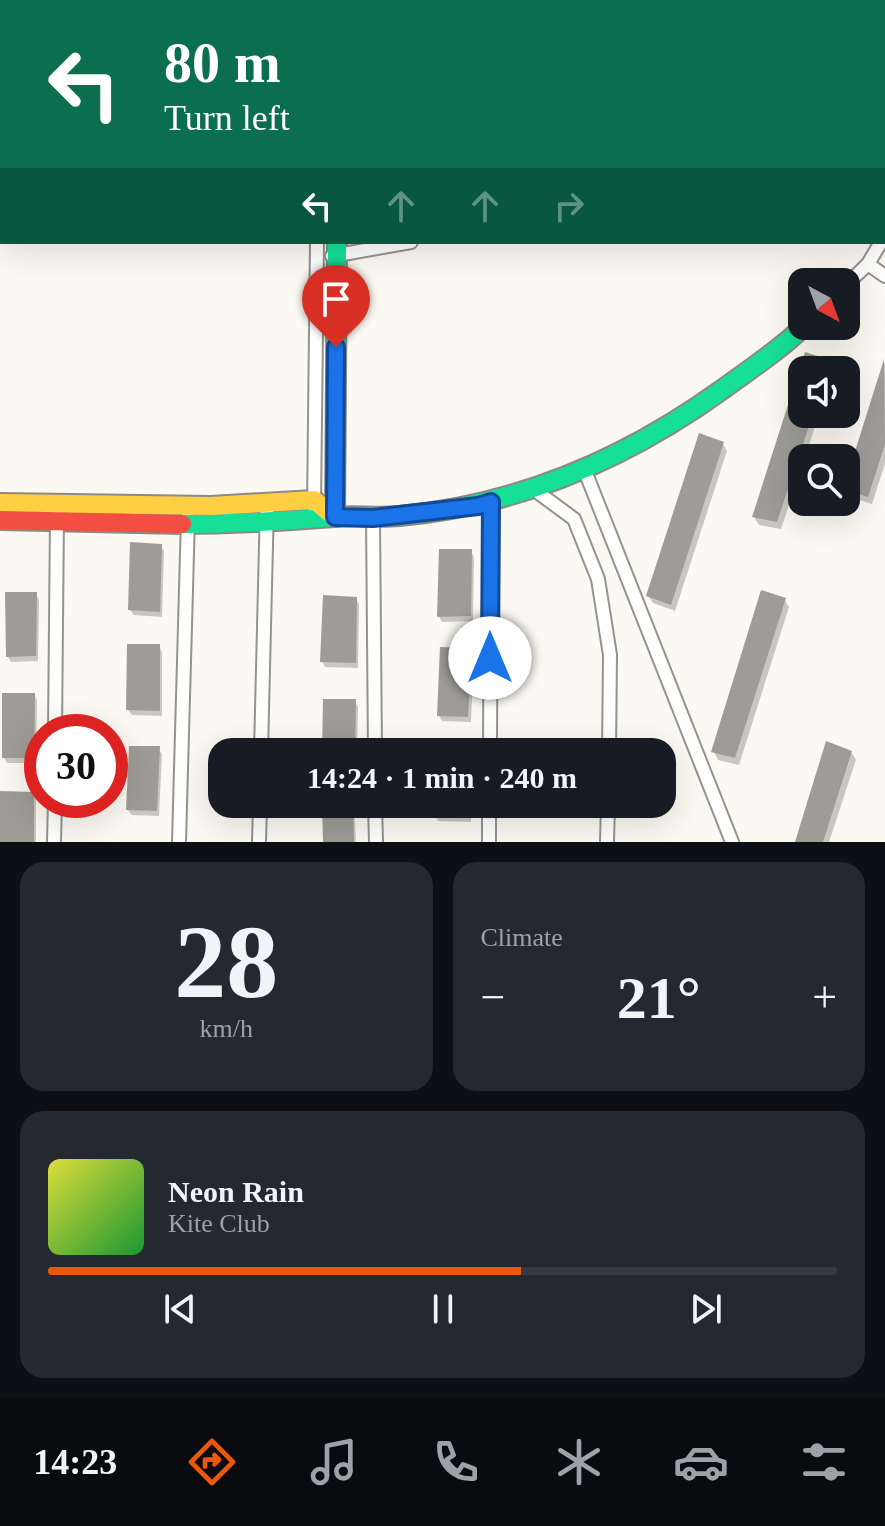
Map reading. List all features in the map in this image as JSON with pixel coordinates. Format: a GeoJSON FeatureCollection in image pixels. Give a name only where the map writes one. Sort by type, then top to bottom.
{"type":"FeatureCollection","features":[{"type":"Feature","properties":{"kind":"street"},"geometry":{"type":"LineString","coordinates":[[314,520],[317,244]]}},
{"type":"Feature","properties":{"kind":"street"},"geometry":{"type":"LineString","coordinates":[[317,256],[337,249],[390,244]]}},
{"type":"Feature","properties":{"kind":"street"},"geometry":{"type":"LineString","coordinates":[[860,272],[880,244]]}},
{"type":"Feature","properties":{"kind":"street"},"geometry":{"type":"LineString","coordinates":[[335,517],[337,249]]}},
{"type":"Feature","properties":{"kind":"street"},"geometry":{"type":"LineString","coordinates":[[868,264],[885,276]]}},
{"type":"Feature","properties":{"kind":"street"},"geometry":{"type":"LineString","coordinates":[[0,503],[58,513],[187,526],[267,524],[335,517],[373,518],[478,506],[585,471],[668,428],[788,338]]}},
{"type":"Feature","properties":{"kind":"street"},"geometry":{"type":"LineString","coordinates":[[585,471],[732,842]]}},
{"type":"Feature","properties":{"kind":"street"},"geometry":{"type":"LineString","coordinates":[[532,488],[574,519],[598,579],[610,655],[609,738]]}},
{"type":"Feature","properties":{"kind":"street"},"geometry":{"type":"LineString","coordinates":[[0,520],[58,513],[314,500],[335,517]]}},
{"type":"Feature","properties":{"kind":"street"},"geometry":{"type":"LineString","coordinates":[[490,738],[491,502]]}},
{"type":"Feature","properties":{"kind":"street"},"geometry":{"type":"LineString","coordinates":[[261,738],[267,503]]}},
{"type":"Feature","properties":{"kind":"street"},"geometry":{"type":"LineString","coordinates":[[179,842],[188,505]]}},
{"type":"Feature","properties":{"kind":"street"},"geometry":{"type":"LineString","coordinates":[[55,714],[58,513]]}},
{"type":"Feature","properties":{"kind":"street"},"geometry":{"type":"LineString","coordinates":[[373,518],[375,738]]}},
{"type":"Feature","properties":{"kind":"street"},"geometry":{"type":"LineString","coordinates":[[54,842],[55,818]]}},
{"type":"Feature","properties":{"kind":"street"},"geometry":{"type":"LineString","coordinates":[[259,842],[260,818]]}},
{"type":"Feature","properties":{"kind":"street"},"geometry":{"type":"LineString","coordinates":[[375,818],[376,842]]}},
{"type":"Feature","properties":{"kind":"street"},"geometry":{"type":"LineString","coordinates":[[489,818],[489,842]]}},
{"type":"Feature","properties":{"kind":"street"},"geometry":{"type":"LineString","coordinates":[[607,842],[608,818]]}},
{"type":"Feature","properties":{"kind":"building"},"geometry":{"type":"Polygon","coordinates":[[[884,359],[885,444],[868,497],[860,494],[860,444],[857,444],[884,359]]]}},
{"type":"Feature","properties":{"kind":"building"},"geometry":{"type":"Polygon","coordinates":[[[788,405],[788,428],[808,428],[803,444],[788,444],[788,489],[777,522],[752,517],[788,405]]]}},
{"type":"Feature","properties":{"kind":"building"},"geometry":{"type":"Polygon","coordinates":[[[699,433],[724,442],[671,605],[646,596],[699,433]]]}},
{"type":"Feature","properties":{"kind":"building"},"geometry":{"type":"Polygon","coordinates":[[[130,542],[162,544],[160,612],[128,610],[130,542]]]}},
{"type":"Feature","properties":{"kind":"building"},"geometry":{"type":"Polygon","coordinates":[[[439,549],[472,549],[471,616],[437,617],[439,549]]]}},
{"type":"Feature","properties":{"kind":"building"},"geometry":{"type":"Polygon","coordinates":[[[761,590],[786,598],[735,758],[711,752],[761,590]]]}},
{"type":"Feature","properties":{"kind":"building"},"geometry":{"type":"Polygon","coordinates":[[[5,592],[37,592],[36,656],[6,657],[5,592]]]}},
{"type":"Feature","properties":{"kind":"building"},"geometry":{"type":"Polygon","coordinates":[[[323,595],[357,597],[356,663],[320,662],[323,595]]]}},
{"type":"Feature","properties":{"kind":"building"},"geometry":{"type":"Polygon","coordinates":[[[127,644],[160,644],[160,711],[126,710],[127,644]]]}},
{"type":"Feature","properties":{"kind":"building"},"geometry":{"type":"Polygon","coordinates":[[[440,647],[472,648],[468,717],[437,716],[440,647]]]}},
{"type":"Feature","properties":{"kind":"building"},"geometry":{"type":"Polygon","coordinates":[[[2,693],[35,693],[35,714],[24,714],[24,758],[2,758],[2,693]]]}},
{"type":"Feature","properties":{"kind":"building"},"geometry":{"type":"Polygon","coordinates":[[[323,699],[356,699],[355,738],[322,738],[323,699]]]}},
{"type":"Feature","properties":{"kind":"building"},"geometry":{"type":"Polygon","coordinates":[[[826,741],[852,751],[823,842],[795,842],[826,741]]]}},
{"type":"Feature","properties":{"kind":"building"},"geometry":{"type":"Polygon","coordinates":[[[129,746],[160,746],[157,811],[128,810],[129,746]]]}},
{"type":"Feature","properties":{"kind":"building"},"geometry":{"type":"Polygon","coordinates":[[[0,791],[24,792],[24,818],[34,818],[34,842],[0,842],[0,791]]]}},
{"type":"Feature","properties":{"kind":"building"},"geometry":{"type":"Polygon","coordinates":[[[322,818],[353,818],[354,842],[323,842],[322,818]]]}},
{"type":"Feature","properties":{"kind":"traffic: fast"},"geometry":{"type":"LineString","coordinates":[[335,517],[337,244]]}},
{"type":"Feature","properties":{"kind":"traffic: fast"},"geometry":{"type":"LineString","coordinates":[[182,524],[400,516],[444,510],[529,489],[570,475],[648,437],[723,389],[788,340]]}},
{"type":"Feature","properties":{"kind":"traffic: slow"},"geometry":{"type":"LineString","coordinates":[[0,503],[211,506],[314,500],[335,517]]}},
{"type":"Feature","properties":{"kind":"traffic: jam"},"geometry":{"type":"LineString","coordinates":[[0,520],[182,524]]}},
{"type":"Feature","properties":{"kind":"route"},"geometry":{"type":"LineString","coordinates":[[336,347],[335,517],[373,518],[491,502],[490,658]]}}]}
